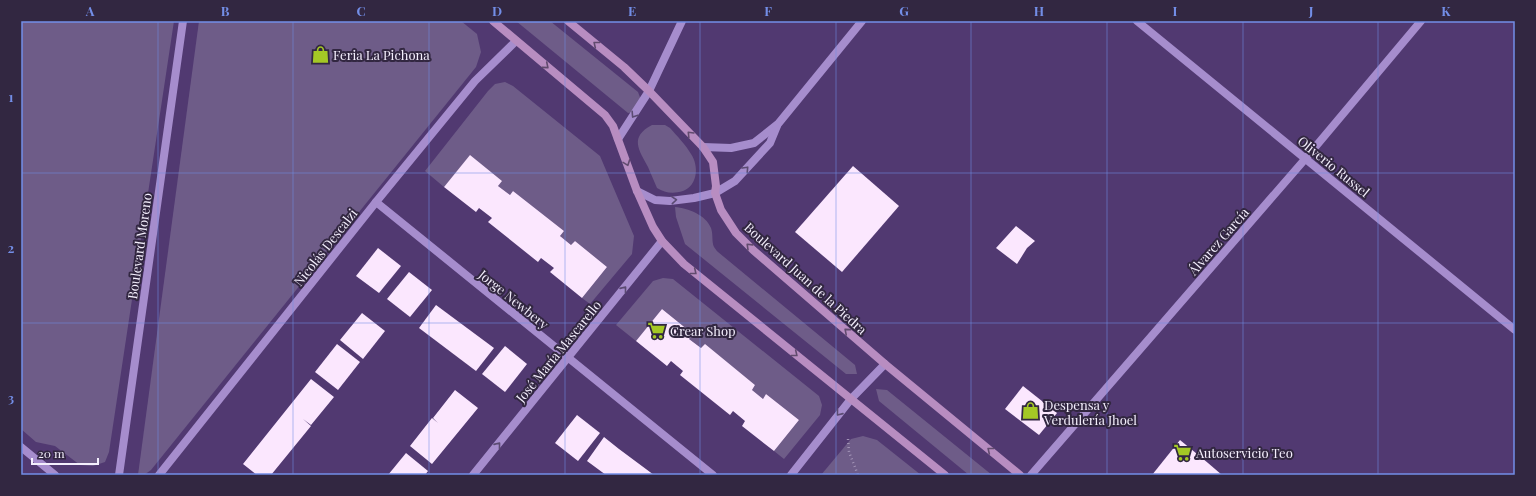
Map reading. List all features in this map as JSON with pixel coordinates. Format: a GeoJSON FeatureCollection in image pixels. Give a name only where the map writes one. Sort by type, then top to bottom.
{"type":"FeatureCollection","features":[{"type":"Feature","properties":{"kind":"main road"},"geometry":{"type":"LineString","coordinates":[[493,21],[605,115],[618,139],[637,191],[653,227],[662,241],[684,264],[944,475]]}},
{"type":"Feature","properties":{"kind":"main road","name":"Boulevard Juan de la Piedra"},"geometry":{"type":"LineString","coordinates":[[568,21],[649,91],[703,147],[712,162],[716,186],[715,193],[722,210],[736,233],[753,250],[885,364],[1020,475]]}},
{"type":"Feature","properties":{"kind":"street","name":"Boulevard Moreno"},"geometry":{"type":"LineString","coordinates":[[119,475],[184,21]]}},
{"type":"Feature","properties":{"kind":"street"},"geometry":{"type":"LineString","coordinates":[[618,139],[649,91],[682,21]]}},
{"type":"Feature","properties":{"kind":"street"},"geometry":{"type":"LineString","coordinates":[[703,147],[731,148],[754,143],[778,124],[862,21]]}},
{"type":"Feature","properties":{"kind":"street","name":"Oliverio Russel"},"geometry":{"type":"LineString","coordinates":[[1137,21],[1515,330]]}},
{"type":"Feature","properties":{"kind":"street","name":"Álvarez García"},"geometry":{"type":"LineString","coordinates":[[1031,475],[1306,158],[1421,21]]}},
{"type":"Feature","properties":{"kind":"street","name":"Nicolás Descalzi"},"geometry":{"type":"LineString","coordinates":[[159,475],[376,202],[475,81],[516,41]]}},
{"type":"Feature","properties":{"kind":"street"},"geometry":{"type":"LineString","coordinates":[[637,191],[655,200],[670,201],[694,198],[715,193],[735,181],[765,149],[770,143],[778,124]]}},
{"type":"Feature","properties":{"kind":"street","name":"Jorge Newbery"},"geometry":{"type":"LineString","coordinates":[[376,202],[713,475]]}},
{"type":"Feature","properties":{"kind":"street","name":"José María Mascarello"},"geometry":{"type":"LineString","coordinates":[[473,475],[662,241]]}},
{"type":"Feature","properties":{"kind":"street"},"geometry":{"type":"LineString","coordinates":[[791,475],[851,399],[885,364]]}},
{"type":"Feature","properties":{"kind":"street"},"geometry":{"type":"LineString","coordinates":[[21,447],[55,475]]}},
{"type":"Feature","properties":{"kind":"path"},"geometry":{"type":"LineString","coordinates":[[848,439],[849,452],[858,475]]}},
{"type":"Feature","properties":{"kind":"shaded area"},"geometry":{"type":"Polygon","coordinates":[[[21,21],[174,21],[109,452],[105,462],[93,466],[80,465],[55,446],[36,442],[21,429],[21,21]]]}},
{"type":"Feature","properties":{"kind":"shaded area"},"geometry":{"type":"Polygon","coordinates":[[[199,21],[461,21],[477,34],[481,52],[476,67],[151,470],[144,475],[138,475],[199,21]]]}},
{"type":"Feature","properties":{"kind":"shaded area"},"geometry":{"type":"Polygon","coordinates":[[[516,21],[550,21],[638,92],[641,100],[635,112],[628,113],[516,21]]]}},
{"type":"Feature","properties":{"kind":"shaded area"},"geometry":{"type":"Polygon","coordinates":[[[505,82],[513,86],[600,156],[634,236],[632,254],[590,304],[582,298],[607,267],[575,241],[571,245],[560,236],[564,231],[513,191],[510,195],[498,186],[501,181],[470,156],[444,187],[425,171],[488,91],[495,84],[505,82]]]}},
{"type":"Feature","properties":{"kind":"shaded area"},"geometry":{"type":"Polygon","coordinates":[[[652,125],[665,125],[670,128],[687,147],[694,159],[696,175],[692,184],[683,191],[669,192],[657,188],[638,144],[640,134],[652,125]]]}},
{"type":"Feature","properties":{"kind":"shaded area"},"geometry":{"type":"Polygon","coordinates":[[[675,207],[696,213],[705,219],[711,228],[713,245],[718,252],[855,365],[857,374],[846,374],[685,244],[676,217],[675,207]]]}},
{"type":"Feature","properties":{"kind":"shaded area"},"geometry":{"type":"Polygon","coordinates":[[[663,278],[673,279],[819,396],[822,405],[820,415],[784,459],[774,451],[799,420],[766,394],[763,399],[752,390],[755,385],[705,345],[701,348],[689,339],[693,334],[662,309],[636,341],[616,325],[653,281],[663,278]]]}},
{"type":"Feature","properties":{"kind":"shaded area"},"geometry":{"type":"Polygon","coordinates":[[[876,389],[887,390],[992,475],[969,475],[879,401],[876,389]]]}},
{"type":"Feature","properties":{"kind":"shaded area"},"geometry":{"type":"Polygon","coordinates":[[[863,436],[877,440],[921,475],[821,475],[851,439],[863,436]]]}},
{"type":"Feature","properties":{"kind":"building"},"geometry":{"type":"Polygon","coordinates":[[[470,155],[502,181],[498,186],[510,195],[513,191],[564,231],[560,236],[571,245],[575,241],[607,267],[582,298],[550,272],[554,268],[541,258],[538,262],[488,222],[492,218],[479,208],[476,212],[444,187],[470,155]]]}},
{"type":"Feature","properties":{"kind":"building"},"geometry":{"type":"Polygon","coordinates":[[[853,166],[899,206],[842,272],[795,232],[853,166]]]}},
{"type":"Feature","properties":{"kind":"building"},"geometry":{"type":"Polygon","coordinates":[[[1016,226],[1035,241],[1027,248],[1017,264],[996,248],[1016,226]]]}},
{"type":"Feature","properties":{"kind":"building"},"geometry":{"type":"Polygon","coordinates":[[[378,248],[401,266],[379,293],[356,276],[378,248]]]}},
{"type":"Feature","properties":{"kind":"building"},"geometry":{"type":"Polygon","coordinates":[[[409,272],[432,290],[410,317],[387,299],[409,272]]]}},
{"type":"Feature","properties":{"kind":"building"},"geometry":{"type":"Polygon","coordinates":[[[436,305],[494,348],[476,371],[419,328],[436,305]]]}},
{"type":"Feature","properties":{"kind":"building"},"geometry":{"type":"Polygon","coordinates":[[[662,309],[693,334],[689,339],[701,348],[705,344],[755,385],[752,390],[763,399],[766,394],[799,420],[774,451],[742,426],[745,421],[733,411],[730,415],[680,375],[683,371],[671,361],[667,366],[636,341],[662,309]]]}},
{"type":"Feature","properties":{"kind":"building"},"geometry":{"type":"Polygon","coordinates":[[[362,313],[385,331],[363,359],[340,340],[362,313]]]}},
{"type":"Feature","properties":{"kind":"building"},"geometry":{"type":"Polygon","coordinates":[[[337,344],[360,362],[338,390],[315,372],[337,344]]]}},
{"type":"Feature","properties":{"kind":"building"},"geometry":{"type":"Polygon","coordinates":[[[505,346],[527,364],[505,392],[482,374],[505,346]]]}},
{"type":"Feature","properties":{"kind":"building"},"geometry":{"type":"Polygon","coordinates":[[[311,379],[334,397],[311,425],[303,419],[311,426],[271,475],[257,475],[243,464],[311,379]]]}},
{"type":"Feature","properties":{"kind":"building","name":"Despensa y Verdulería Jhoel"},"geometry":{"type":"Polygon","coordinates":[[[1023,386],[1057,413],[1039,435],[1005,409],[1023,386]]]}},
{"type":"Feature","properties":{"kind":"building"},"geometry":{"type":"Polygon","coordinates":[[[455,390],[478,408],[432,464],[410,446],[432,418],[438,423],[433,418],[455,390]]]}},
{"type":"Feature","properties":{"kind":"building"},"geometry":{"type":"Polygon","coordinates":[[[577,415],[600,433],[578,461],[555,443],[577,415]]]}},
{"type":"Feature","properties":{"kind":"building"},"geometry":{"type":"Polygon","coordinates":[[[604,437],[654,475],[606,475],[587,461],[604,437]]]}},
{"type":"Feature","properties":{"kind":"building","name":"Autoservicio Teo"},"geometry":{"type":"Polygon","coordinates":[[[1180,440],[1208,463],[1222,475],[1152,475],[1180,440]]]}},
{"type":"Feature","properties":{"kind":"building"},"geometry":{"type":"Polygon","coordinates":[[[406,453],[428,471],[425,475],[388,475],[406,453]]]}},
{"type":"Feature","properties":{"kind":"place","name":"Feria La Pichona"},"geometry":{"type":"Point","coordinates":[320,54]}},
{"type":"Feature","properties":{"kind":"place","name":"Crear Shop"},"geometry":{"type":"Point","coordinates":[657,330]}},
{"type":"Feature","properties":{"kind":"place","name":"Despensa y Verdulería Jhoel"},"geometry":{"type":"Point","coordinates":[1031,411]}},
{"type":"Feature","properties":{"kind":"place","name":"Autoservicio Teo"},"geometry":{"type":"Point","coordinates":[1183,452]}}]}
